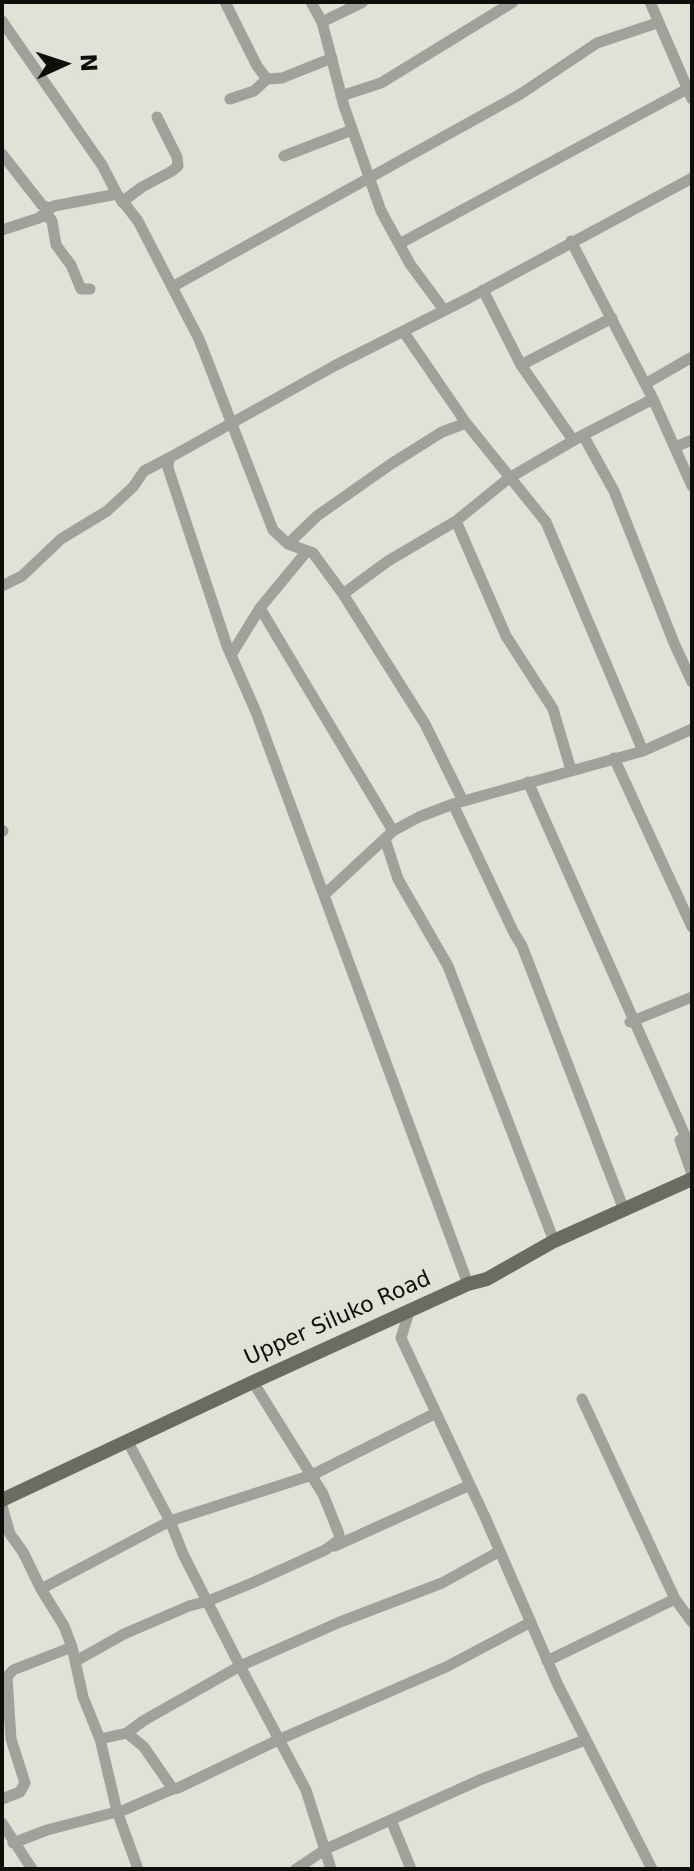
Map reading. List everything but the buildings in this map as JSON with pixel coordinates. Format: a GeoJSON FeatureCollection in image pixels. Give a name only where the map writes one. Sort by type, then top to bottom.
{"type":"FeatureCollection","features":[{"type":"Feature","properties":{"kind":"main road","name":"Upper Siluko Road"},"geometry":{"type":"LineString","coordinates":[[2,1503],[253,1382],[468,1284],[487,1279],[554,1241],[692,1176]]}},
{"type":"Feature","properties":{"kind":"street"},"geometry":{"type":"LineString","coordinates":[[225,2],[257,66],[267,79]]}},
{"type":"Feature","properties":{"kind":"street"},"geometry":{"type":"LineString","coordinates":[[311,2],[322,22],[341,96],[381,211],[410,264],[444,310]]}},
{"type":"Feature","properties":{"kind":"street"},"geometry":{"type":"LineString","coordinates":[[322,22],[363,2]]}},
{"type":"Feature","properties":{"kind":"street"},"geometry":{"type":"LineString","coordinates":[[341,96],[381,83],[513,2]]}},
{"type":"Feature","properties":{"kind":"street"},"geometry":{"type":"LineString","coordinates":[[399,244],[690,94],[650,2]]}},
{"type":"Feature","properties":{"kind":"street"},"geometry":{"type":"LineString","coordinates":[[2,21],[138,221],[199,339],[273,530],[288,544],[307,551],[324,564],[425,724],[507,921],[522,946],[624,1210]]}},
{"type":"Feature","properties":{"kind":"street"},"geometry":{"type":"LineString","coordinates":[[172,287],[519,95],[597,43],[657,23]]}},
{"type":"Feature","properties":{"kind":"street"},"geometry":{"type":"LineString","coordinates":[[230,99],[254,91],[267,79],[282,78],[332,58]]}},
{"type":"Feature","properties":{"kind":"street"},"geometry":{"type":"LineString","coordinates":[[2,154],[42,205],[48,208],[120,198],[178,166],[177,157],[157,117]]}},
{"type":"Feature","properties":{"kind":"street"},"geometry":{"type":"LineString","coordinates":[[284,156],[352,130]]}},
{"type":"Feature","properties":{"kind":"street"},"geometry":{"type":"LineString","coordinates":[[2,586],[22,576],[61,539],[107,511],[133,487],[144,471],[692,178]]}},
{"type":"Feature","properties":{"kind":"street"},"geometry":{"type":"LineString","coordinates":[[2,230],[41,216],[54,206]]}},
{"type":"Feature","properties":{"kind":"street"},"geometry":{"type":"LineString","coordinates":[[41,216],[52,221],[56,245],[71,265],[81,289],[90,289]]}},
{"type":"Feature","properties":{"kind":"street"},"geometry":{"type":"LineString","coordinates":[[571,241],[653,399],[692,486]]}},
{"type":"Feature","properties":{"kind":"street"},"geometry":{"type":"LineString","coordinates":[[483,290],[521,365],[578,438],[614,491],[692,682]]}},
{"type":"Feature","properties":{"kind":"street"},"geometry":{"type":"LineString","coordinates":[[521,365],[612,318]]}},
{"type":"Feature","properties":{"kind":"street"},"geometry":{"type":"LineString","coordinates":[[403,331],[466,423],[546,522],[643,751]]}},
{"type":"Feature","properties":{"kind":"street"},"geometry":{"type":"LineString","coordinates":[[645,384],[692,357]]}},
{"type":"Feature","properties":{"kind":"street"},"geometry":{"type":"LineString","coordinates":[[343,594],[388,561],[456,521],[509,478],[653,399]]}},
{"type":"Feature","properties":{"kind":"street"},"geometry":{"type":"LineString","coordinates":[[288,544],[317,516],[391,464],[442,432],[466,423]]}},
{"type":"Feature","properties":{"kind":"street"},"geometry":{"type":"LineString","coordinates":[[675,447],[692,440]]}},
{"type":"Feature","properties":{"kind":"street"},"geometry":{"type":"LineString","coordinates":[[169,458],[169,471],[231,655],[256,712],[468,1284]]}},
{"type":"Feature","properties":{"kind":"street"},"geometry":{"type":"LineString","coordinates":[[456,521],[506,636],[553,709],[571,770]]}},
{"type":"Feature","properties":{"kind":"street"},"geometry":{"type":"LineString","coordinates":[[231,655],[260,608],[307,551]]}},
{"type":"Feature","properties":{"kind":"street"},"geometry":{"type":"LineString","coordinates":[[260,608],[389,835],[398,879],[448,966],[554,1241]]}},
{"type":"Feature","properties":{"kind":"street"},"geometry":{"type":"LineString","coordinates":[[324,895],[389,835],[419,817],[528,782],[643,751],[692,729]]}},
{"type":"Feature","properties":{"kind":"street"},"geometry":{"type":"LineString","coordinates":[[614,758],[689,912],[692,927]]}},
{"type":"Feature","properties":{"kind":"street"},"geometry":{"type":"LineString","coordinates":[[528,782],[692,1151]]}},
{"type":"Feature","properties":{"kind":"street"},"geometry":{"type":"LineString","coordinates":[[569,888],[587,933],[633,1023],[692,1176]]}},
{"type":"Feature","properties":{"kind":"street"},"geometry":{"type":"LineString","coordinates":[[633,1023],[692,999]]}},
{"type":"Feature","properties":{"kind":"street"},"geometry":{"type":"LineString","coordinates":[[401,1338],[409,1312]]}},
{"type":"Feature","properties":{"kind":"street"},"geometry":{"type":"LineString","coordinates":[[375,1328],[401,1338],[500,1551],[547,1661],[652,1869]]}},
{"type":"Feature","properties":{"kind":"street"},"geometry":{"type":"LineString","coordinates":[[253,1382],[312,1475],[339,1534],[335,1544],[325,1550]]}},
{"type":"Feature","properties":{"kind":"street"},"geometry":{"type":"LineString","coordinates":[[582,1399],[675,1599],[692,1622]]}},
{"type":"Feature","properties":{"kind":"street"},"geometry":{"type":"LineString","coordinates":[[41,1589],[170,1521],[312,1475],[436,1413]]}},
{"type":"Feature","properties":{"kind":"street"},"geometry":{"type":"LineString","coordinates":[[128,1442],[306,1790],[331,1869]]}},
{"type":"Feature","properties":{"kind":"street"},"geometry":{"type":"LineString","coordinates":[[76,1661],[124,1634],[208,1601],[470,1485]]}},
{"type":"Feature","properties":{"kind":"street"},"geometry":{"type":"LineString","coordinates":[[2,1503],[8,1530],[64,1626],[72,1647],[83,1697],[100,1739],[117,1811],[138,1869]]}},
{"type":"Feature","properties":{"kind":"street"},"geometry":{"type":"LineString","coordinates":[[100,1739],[127,1733],[240,1666],[340,1622],[442,1583],[500,1551]]}},
{"type":"Feature","properties":{"kind":"street"},"geometry":{"type":"LineString","coordinates":[[547,1661],[675,1599]]}},
{"type":"Feature","properties":{"kind":"street"},"geometry":{"type":"LineString","coordinates":[[13,1843],[47,1830],[117,1811],[173,1789],[446,1667],[531,1622]]}},
{"type":"Feature","properties":{"kind":"street"},"geometry":{"type":"LineString","coordinates":[[2,1799],[20,1792],[25,1783],[11,1739],[7,1677],[13,1670],[72,1647]]}},
{"type":"Feature","properties":{"kind":"street"},"geometry":{"type":"LineString","coordinates":[[127,1733],[144,1747],[173,1789]]}},
{"type":"Feature","properties":{"kind":"street"},"geometry":{"type":"LineString","coordinates":[[296,1869],[326,1849],[482,1779],[585,1740]]}},
{"type":"Feature","properties":{"kind":"street"},"geometry":{"type":"LineString","coordinates":[[391,1820],[411,1869]]}},
{"type":"Feature","properties":{"kind":"street"},"geometry":{"type":"LineString","coordinates":[[2,1823],[32,1869]]}}]}
